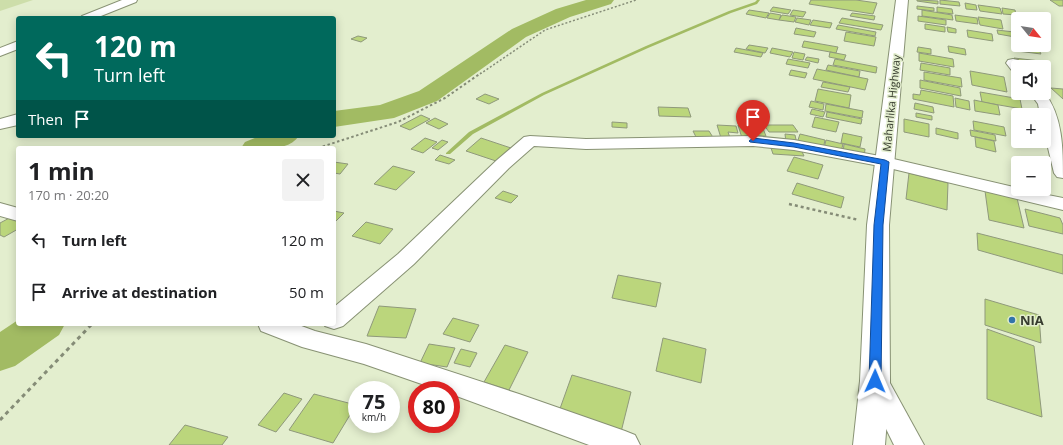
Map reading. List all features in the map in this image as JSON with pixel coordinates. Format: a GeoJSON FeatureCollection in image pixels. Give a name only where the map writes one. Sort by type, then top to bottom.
{"type":"FeatureCollection","features":[{"type":"Feature","properties":{"kind":"highway","name":"Maharlika Highway"},"geometry":{"type":"LineString","coordinates":[[869,445],[875,381],[878,225],[902,0]]}},
{"type":"Feature","properties":{"kind":"street"},"geometry":{"type":"LineString","coordinates":[[91,16],[132,0]]}},
{"type":"Feature","properties":{"kind":"street"},"geometry":{"type":"LineString","coordinates":[[0,52],[16,46]]}},
{"type":"Feature","properties":{"kind":"street"},"geometry":{"type":"LineString","coordinates":[[1043,100],[1045,103],[1063,173]]}},
{"type":"Feature","properties":{"kind":"street"},"geometry":{"type":"LineString","coordinates":[[0,124],[9,123],[16,120]]}},
{"type":"Feature","properties":{"kind":"street"},"geometry":{"type":"LineString","coordinates":[[336,318],[406,259],[503,164],[530,141],[586,144],[753,141],[794,145],[885,162],[1063,204]]}},
{"type":"Feature","properties":{"kind":"street"},"geometry":{"type":"LineString","coordinates":[[0,209],[16,214]]}},
{"type":"Feature","properties":{"kind":"street"},"geometry":{"type":"LineString","coordinates":[[283,326],[321,332],[366,354],[519,406],[626,445]]}},
{"type":"Feature","properties":{"kind":"street"},"geometry":{"type":"LineString","coordinates":[[875,381],[909,445]]}},
{"type":"Feature","properties":{"kind":"path"},"geometry":{"type":"LineString","coordinates":[[324,146],[398,122],[445,98],[515,49],[546,30],[636,0]]}},
{"type":"Feature","properties":{"kind":"path"},"geometry":{"type":"LineString","coordinates":[[789,204],[878,225]]}},
{"type":"Feature","properties":{"kind":"path"},"geometry":{"type":"LineString","coordinates":[[0,420],[90,326]]}},
{"type":"Feature","properties":{"kind":"green space"},"geometry":{"type":"Polygon","coordinates":[[[0,0],[33,0],[0,11],[0,0]]]}},
{"type":"Feature","properties":{"kind":"building"},"geometry":{"type":"Polygon","coordinates":[[[811,0],[856,0],[877,3],[873,14],[809,4],[811,0]]]}},
{"type":"Feature","properties":{"kind":"building"},"geometry":{"type":"Polygon","coordinates":[[[940,0],[959,2],[960,6],[940,4],[940,0]]]}},
{"type":"Feature","properties":{"kind":"building"},"geometry":{"type":"Polygon","coordinates":[[[1050,0],[1063,0],[1063,6],[1059,6],[1050,0]]]}},
{"type":"Feature","properties":{"kind":"building"},"geometry":{"type":"Polygon","coordinates":[[[917,1],[938,1],[938,4],[917,1]]]}},
{"type":"Feature","properties":{"kind":"building"},"geometry":{"type":"Polygon","coordinates":[[[965,3],[976,5],[977,10],[966,9],[965,3]]]}},
{"type":"Feature","properties":{"kind":"building"},"geometry":{"type":"Polygon","coordinates":[[[978,5],[1000,8],[1002,14],[980,11],[978,5]]]}},
{"type":"Feature","properties":{"kind":"building"},"geometry":{"type":"Polygon","coordinates":[[[917,6],[934,8],[934,11],[917,9],[917,6]]]}},
{"type":"Feature","properties":{"kind":"building"},"geometry":{"type":"Polygon","coordinates":[[[773,7],[791,10],[788,14],[770,11],[773,7]]]}},
{"type":"Feature","properties":{"kind":"building"},"geometry":{"type":"Polygon","coordinates":[[[937,7],[952,9],[953,14],[937,12],[937,7]]]}},
{"type":"Feature","properties":{"kind":"building"},"geometry":{"type":"Polygon","coordinates":[[[1002,8],[1015,10],[1015,12],[1011,12],[1011,15],[1003,14],[1002,8]]]}},
{"type":"Feature","properties":{"kind":"building"},"geometry":{"type":"Polygon","coordinates":[[[749,10],[769,13],[766,18],[746,14],[749,10]]]}},
{"type":"Feature","properties":{"kind":"building"},"geometry":{"type":"Polygon","coordinates":[[[793,10],[806,12],[803,17],[790,15],[793,10]]]}},
{"type":"Feature","properties":{"kind":"building"},"geometry":{"type":"Polygon","coordinates":[[[922,10],[952,15],[953,20],[922,16],[922,10]]]}},
{"type":"Feature","properties":{"kind":"building"},"geometry":{"type":"Polygon","coordinates":[[[770,13],[781,15],[779,20],[767,18],[770,13]]]}},
{"type":"Feature","properties":{"kind":"building"},"geometry":{"type":"Polygon","coordinates":[[[852,13],[875,16],[874,20],[850,16],[852,13]]]}},
{"type":"Feature","properties":{"kind":"building"},"geometry":{"type":"Polygon","coordinates":[[[782,15],[796,17],[794,22],[779,20],[782,15]]]}},
{"type":"Feature","properties":{"kind":"building"},"geometry":{"type":"Polygon","coordinates":[[[955,15],[977,18],[978,24],[956,21],[955,15]]]}},
{"type":"Feature","properties":{"kind":"building"},"geometry":{"type":"Polygon","coordinates":[[[918,16],[946,20],[946,25],[918,21],[918,16]]]}},
{"type":"Feature","properties":{"kind":"building"},"geometry":{"type":"Polygon","coordinates":[[[978,17],[1001,20],[1003,29],[980,25],[978,17]]]}},
{"type":"Feature","properties":{"kind":"building"},"geometry":{"type":"Polygon","coordinates":[[[797,18],[811,20],[809,25],[795,22],[797,18]]]}},
{"type":"Feature","properties":{"kind":"building"},"geometry":{"type":"Polygon","coordinates":[[[842,18],[883,25],[881,30],[839,23],[842,18]]]}},
{"type":"Feature","properties":{"kind":"building"},"geometry":{"type":"Polygon","coordinates":[[[813,20],[832,23],[830,28],[810,25],[813,20]]]}},
{"type":"Feature","properties":{"kind":"building"},"geometry":{"type":"Polygon","coordinates":[[[925,24],[945,27],[945,32],[925,29],[925,24]]]}},
{"type":"Feature","properties":{"kind":"building"},"geometry":{"type":"Polygon","coordinates":[[[838,25],[876,32],[875,36],[836,29],[838,25]]]}},
{"type":"Feature","properties":{"kind":"building"},"geometry":{"type":"Polygon","coordinates":[[[947,27],[956,29],[956,33],[948,32],[947,27]]]}},
{"type":"Feature","properties":{"kind":"building"},"geometry":{"type":"Polygon","coordinates":[[[796,28],[816,32],[814,37],[794,34],[796,28]]]}},
{"type":"Feature","properties":{"kind":"building"},"geometry":{"type":"Polygon","coordinates":[[[967,30],[992,34],[993,41],[968,37],[967,30]]]}},
{"type":"Feature","properties":{"kind":"building"},"geometry":{"type":"Polygon","coordinates":[[[997,30],[1011,32],[1011,36],[998,34],[997,30]]]}},
{"type":"Feature","properties":{"kind":"building"},"geometry":{"type":"Polygon","coordinates":[[[846,32],[876,37],[874,46],[844,41],[846,32]]]}},
{"type":"Feature","properties":{"kind":"building"},"geometry":{"type":"Polygon","coordinates":[[[358,36],[367,38],[361,42],[351,39],[358,36]]]}},
{"type":"Feature","properties":{"kind":"building"},"geometry":{"type":"Polygon","coordinates":[[[804,41],[838,47],[836,53],[802,47],[804,41]]]}},
{"type":"Feature","properties":{"kind":"building"},"geometry":{"type":"Polygon","coordinates":[[[749,45],[768,48],[765,53],[746,49],[749,45]]]}},
{"type":"Feature","properties":{"kind":"building"},"geometry":{"type":"Polygon","coordinates":[[[948,46],[965,49],[966,55],[949,52],[948,46]]]}},
{"type":"Feature","properties":{"kind":"building"},"geometry":{"type":"Polygon","coordinates":[[[918,47],[931,49],[931,54],[917,52],[918,47]]]}},
{"type":"Feature","properties":{"kind":"building"},"geometry":{"type":"Polygon","coordinates":[[[736,48],[763,53],[761,57],[734,52],[736,48]]]}},
{"type":"Feature","properties":{"kind":"building"},"geometry":{"type":"Polygon","coordinates":[[[772,48],[793,52],[790,57],[770,53],[772,48]]]}},
{"type":"Feature","properties":{"kind":"building"},"geometry":{"type":"Polygon","coordinates":[[[794,52],[805,54],[803,60],[792,58],[794,52]]]}},
{"type":"Feature","properties":{"kind":"building"},"geometry":{"type":"Polygon","coordinates":[[[830,52],[846,55],[844,60],[829,57],[830,52]]]}},
{"type":"Feature","properties":{"kind":"building"},"geometry":{"type":"Polygon","coordinates":[[[1025,52],[1040,52],[1041,54],[1025,52]]]}},
{"type":"Feature","properties":{"kind":"building"},"geometry":{"type":"Polygon","coordinates":[[[919,53],[953,59],[954,67],[919,61],[919,53]]]}},
{"type":"Feature","properties":{"kind":"building"},"geometry":{"type":"Polygon","coordinates":[[[807,57],[819,59],[818,63],[805,60],[807,57]]]}},
{"type":"Feature","properties":{"kind":"building"},"geometry":{"type":"Polygon","coordinates":[[[1014,58],[1031,60],[1016,60],[1014,58]]]}},
{"type":"Feature","properties":{"kind":"building"},"geometry":{"type":"Polygon","coordinates":[[[788,59],[810,63],[808,68],[786,64],[788,59]]]}},
{"type":"Feature","properties":{"kind":"building"},"geometry":{"type":"Polygon","coordinates":[[[835,59],[877,67],[876,73],[833,65],[835,59]]]}},
{"type":"Feature","properties":{"kind":"building"},"geometry":{"type":"Polygon","coordinates":[[[921,63],[950,68],[950,75],[920,70],[921,63]]]}},
{"type":"Feature","properties":{"kind":"building"},"geometry":{"type":"Polygon","coordinates":[[[828,65],[860,71],[859,77],[826,70],[828,65]]]}},
{"type":"Feature","properties":{"kind":"building"},"geometry":{"type":"Polygon","coordinates":[[[817,69],[868,79],[865,90],[813,79],[817,69]]]}},
{"type":"Feature","properties":{"kind":"building"},"geometry":{"type":"Polygon","coordinates":[[[791,70],[807,73],[805,78],[789,75],[791,70]]]}},
{"type":"Feature","properties":{"kind":"building"},"geometry":{"type":"Polygon","coordinates":[[[970,71],[1004,77],[1007,92],[972,85],[970,71]]]}},
{"type":"Feature","properties":{"kind":"building"},"geometry":{"type":"Polygon","coordinates":[[[924,72],[961,78],[962,87],[924,80],[924,72]]]}},
{"type":"Feature","properties":{"kind":"building"},"geometry":{"type":"Polygon","coordinates":[[[920,80],[960,88],[961,96],[920,88],[920,80]]]}},
{"type":"Feature","properties":{"kind":"building"},"geometry":{"type":"Polygon","coordinates":[[[823,82],[850,87],[848,92],[821,87],[823,82]]]}},
{"type":"Feature","properties":{"kind":"building"},"geometry":{"type":"Polygon","coordinates":[[[1051,88],[1063,89],[1063,99],[1051,88]]]}},
{"type":"Feature","properties":{"kind":"building"},"geometry":{"type":"Polygon","coordinates":[[[818,89],[851,95],[849,108],[815,101],[818,89]]]}},
{"type":"Feature","properties":{"kind":"building"},"geometry":{"type":"Polygon","coordinates":[[[921,90],[953,96],[954,107],[913,99],[913,94],[920,95],[921,90]]]}},
{"type":"Feature","properties":{"kind":"building"},"geometry":{"type":"Polygon","coordinates":[[[980,92],[1011,97],[1011,100],[1020,100],[1022,108],[1016,108],[982,102],[980,92]]]}},
{"type":"Feature","properties":{"kind":"building"},"geometry":{"type":"Polygon","coordinates":[[[485,94],[499,99],[489,104],[476,99],[485,94]]]}},
{"type":"Feature","properties":{"kind":"building"},"geometry":{"type":"Polygon","coordinates":[[[955,98],[969,101],[970,110],[956,107],[955,98]]]}},
{"type":"Feature","properties":{"kind":"building"},"geometry":{"type":"Polygon","coordinates":[[[974,100],[998,105],[1000,115],[975,111],[974,100]]]}},
{"type":"Feature","properties":{"kind":"building"},"geometry":{"type":"Polygon","coordinates":[[[811,101],[824,104],[823,110],[809,107],[811,101]]]}},
{"type":"Feature","properties":{"kind":"building"},"geometry":{"type":"Polygon","coordinates":[[[915,103],[933,107],[934,113],[914,109],[915,103]]]}},
{"type":"Feature","properties":{"kind":"building"},"geometry":{"type":"Polygon","coordinates":[[[826,104],[863,111],[862,118],[825,111],[826,104]]]}},
{"type":"Feature","properties":{"kind":"building"},"geometry":{"type":"Polygon","coordinates":[[[658,107],[688,108],[691,117],[659,116],[658,107]]]}},
{"type":"Feature","properties":{"kind":"building"},"geometry":{"type":"Polygon","coordinates":[[[812,109],[825,112],[823,117],[810,114],[812,109]]]}},
{"type":"Feature","properties":{"kind":"building"},"geometry":{"type":"Polygon","coordinates":[[[827,112],[862,119],[861,124],[826,117],[827,112]]]}},
{"type":"Feature","properties":{"kind":"building"},"geometry":{"type":"Polygon","coordinates":[[[916,113],[932,116],[932,120],[916,117],[916,113]]]}},
{"type":"Feature","properties":{"kind":"building"},"geometry":{"type":"Polygon","coordinates":[[[421,115],[430,119],[410,130],[400,126],[421,115]]]}},
{"type":"Feature","properties":{"kind":"building"},"geometry":{"type":"Polygon","coordinates":[[[815,117],[839,122],[836,132],[812,127],[815,117]]]}},
{"type":"Feature","properties":{"kind":"building"},"geometry":{"type":"Polygon","coordinates":[[[435,118],[448,124],[439,129],[426,123],[435,118]]]}},
{"type":"Feature","properties":{"kind":"building"},"geometry":{"type":"Polygon","coordinates":[[[904,119],[929,124],[929,137],[904,132],[904,119]]]}},
{"type":"Feature","properties":{"kind":"building"},"geometry":{"type":"Polygon","coordinates":[[[973,121],[1004,127],[1006,136],[974,130],[973,121]]]}},
{"type":"Feature","properties":{"kind":"building"},"geometry":{"type":"Polygon","coordinates":[[[612,122],[627,123],[627,128],[612,127],[612,122]]]}},
{"type":"Feature","properties":{"kind":"building"},"geometry":{"type":"Polygon","coordinates":[[[717,125],[736,126],[738,133],[728,132],[730,138],[721,138],[717,125]]]}},
{"type":"Feature","properties":{"kind":"building"},"geometry":{"type":"Polygon","coordinates":[[[738,125],[747,126],[751,138],[742,138],[738,125]]]}},
{"type":"Feature","properties":{"kind":"building"},"geometry":{"type":"Polygon","coordinates":[[[748,125],[762,126],[766,136],[751,136],[748,125]]]}},
{"type":"Feature","properties":{"kind":"building"},"geometry":{"type":"Polygon","coordinates":[[[764,125],[793,125],[798,132],[769,132],[764,125]]]}},
{"type":"Feature","properties":{"kind":"building"},"geometry":{"type":"Polygon","coordinates":[[[936,128],[958,133],[958,139],[936,134],[936,128]]]}},
{"type":"Feature","properties":{"kind":"building"},"geometry":{"type":"Polygon","coordinates":[[[970,130],[995,135],[996,141],[971,136],[970,130]]]}},
{"type":"Feature","properties":{"kind":"building"},"geometry":{"type":"Polygon","coordinates":[[[693,131],[709,131],[714,139],[697,139],[693,131]]]}},
{"type":"Feature","properties":{"kind":"building"},"geometry":{"type":"Polygon","coordinates":[[[843,133],[862,137],[860,147],[841,143],[843,133]]]}},
{"type":"Feature","properties":{"kind":"building"},"geometry":{"type":"Polygon","coordinates":[[[785,134],[795,135],[797,144],[786,143],[785,134]]]}},
{"type":"Feature","properties":{"kind":"building"},"geometry":{"type":"Polygon","coordinates":[[[800,134],[825,140],[823,149],[797,143],[800,134]]]}},
{"type":"Feature","properties":{"kind":"building"},"geometry":{"type":"Polygon","coordinates":[[[975,137],[994,141],[996,152],[976,147],[975,137]]]}},
{"type":"Feature","properties":{"kind":"building"},"geometry":{"type":"Polygon","coordinates":[[[425,138],[437,142],[423,153],[411,149],[425,138]]]}},
{"type":"Feature","properties":{"kind":"building"},"geometry":{"type":"Polygon","coordinates":[[[481,138],[511,148],[496,161],[466,151],[481,138]]]}},
{"type":"Feature","properties":{"kind":"building"},"geometry":{"type":"Polygon","coordinates":[[[442,140],[448,142],[438,150],[432,148],[442,140]]]}},
{"type":"Feature","properties":{"kind":"building"},"geometry":{"type":"Polygon","coordinates":[[[826,140],[843,144],[841,152],[824,148],[826,140]]]}},
{"type":"Feature","properties":{"kind":"building"},"geometry":{"type":"Polygon","coordinates":[[[844,144],[865,149],[864,158],[843,153],[844,144]]]}},
{"type":"Feature","properties":{"kind":"building"},"geometry":{"type":"Polygon","coordinates":[[[770,145],[800,147],[804,156],[773,154],[770,145]]]}},
{"type":"Feature","properties":{"kind":"building"},"geometry":{"type":"Polygon","coordinates":[[[440,155],[455,160],[449,164],[435,160],[440,155]]]}},
{"type":"Feature","properties":{"kind":"building"},"geometry":{"type":"Polygon","coordinates":[[[794,157],[823,165],[818,179],[787,171],[794,157]]]}},
{"type":"Feature","properties":{"kind":"building"},"geometry":{"type":"Polygon","coordinates":[[[336,162],[348,164],[340,174],[336,173],[336,162]]]}},
{"type":"Feature","properties":{"kind":"building"},"geometry":{"type":"Polygon","coordinates":[[[393,166],[415,172],[396,190],[374,184],[393,166]]]}},
{"type":"Feature","properties":{"kind":"building"},"geometry":{"type":"Polygon","coordinates":[[[909,173],[948,183],[947,210],[906,199],[909,173]]]}},
{"type":"Feature","properties":{"kind":"building"},"geometry":{"type":"Polygon","coordinates":[[[797,183],[844,197],[841,208],[792,194],[797,183]]]}},
{"type":"Feature","properties":{"kind":"building"},"geometry":{"type":"Polygon","coordinates":[[[503,191],[518,196],[511,203],[495,198],[503,191]]]}},
{"type":"Feature","properties":{"kind":"building"},"geometry":{"type":"Polygon","coordinates":[[[985,191],[1017,198],[1024,228],[989,220],[985,191]]]}},
{"type":"Feature","properties":{"kind":"building"},"geometry":{"type":"Polygon","coordinates":[[[1025,209],[1060,218],[1063,225],[1063,234],[1029,226],[1025,209]]]}},
{"type":"Feature","properties":{"kind":"building"},"geometry":{"type":"Polygon","coordinates":[[[336,211],[344,213],[336,221],[336,211]]]}},
{"type":"Feature","properties":{"kind":"building"},"geometry":{"type":"Polygon","coordinates":[[[16,216],[16,230],[4,237],[0,235],[0,223],[16,216]]]}},
{"type":"Feature","properties":{"kind":"building"},"geometry":{"type":"Polygon","coordinates":[[[366,222],[393,229],[380,244],[352,236],[366,222]]]}},
{"type":"Feature","properties":{"kind":"building"},"geometry":{"type":"Polygon","coordinates":[[[977,233],[1063,255],[1063,274],[978,250],[977,233]]]}},
{"type":"Feature","properties":{"kind":"building"},"geometry":{"type":"Polygon","coordinates":[[[618,275],[661,283],[656,307],[612,298],[618,275]]]}},
{"type":"Feature","properties":{"kind":"building","name":"NIA"},"geometry":{"type":"Polygon","coordinates":[[[985,299],[1039,315],[1041,343],[985,325],[985,299]]]}},
{"type":"Feature","properties":{"kind":"building"},"geometry":{"type":"Polygon","coordinates":[[[379,306],[416,309],[406,338],[367,336],[379,306]]]}},
{"type":"Feature","properties":{"kind":"building"},"geometry":{"type":"Polygon","coordinates":[[[453,318],[479,325],[470,342],[443,334],[453,318]]]}},
{"type":"Feature","properties":{"kind":"building"},"geometry":{"type":"Polygon","coordinates":[[[987,329],[1034,346],[1042,417],[987,399],[987,329]]]}},
{"type":"Feature","properties":{"kind":"building"},"geometry":{"type":"Polygon","coordinates":[[[663,338],[706,349],[701,383],[656,371],[663,338]]]}},
{"type":"Feature","properties":{"kind":"building"},"geometry":{"type":"Polygon","coordinates":[[[429,344],[455,348],[447,367],[420,363],[429,344]]]}},
{"type":"Feature","properties":{"kind":"building"},"geometry":{"type":"Polygon","coordinates":[[[505,345],[528,352],[509,390],[484,382],[505,345]]]}},
{"type":"Feature","properties":{"kind":"building"},"geometry":{"type":"Polygon","coordinates":[[[461,349],[477,353],[470,367],[454,363],[461,349]]]}},
{"type":"Feature","properties":{"kind":"building"},"geometry":{"type":"Polygon","coordinates":[[[572,375],[631,392],[620,436],[557,417],[572,375]]]}},
{"type":"Feature","properties":{"kind":"building"},"geometry":{"type":"Polygon","coordinates":[[[284,393],[302,399],[276,432],[258,425],[284,393]]]}},
{"type":"Feature","properties":{"kind":"building"},"geometry":{"type":"Polygon","coordinates":[[[314,394],[348,403],[348,418],[333,443],[289,430],[314,394]]]}},
{"type":"Feature","properties":{"kind":"building"},"geometry":{"type":"Polygon","coordinates":[[[185,425],[228,437],[222,445],[169,445],[185,425]]]}},
{"type":"Feature","properties":{"kind":"waterway"},"geometry":{"type":"LineString","coordinates":[[336,119],[385,112],[428,96],[519,33],[563,13],[605,0]]}},
{"type":"Feature","properties":{"kind":"waterway"},"geometry":{"type":"LineString","coordinates":[[448,153],[471,133],[543,94],[647,47],[730,12],[756,3],[759,0]]}},
{"type":"Feature","properties":{"kind":"waterway"},"geometry":{"type":"LineString","coordinates":[[260,146],[280,138]]}},
{"type":"Feature","properties":{"kind":"waterway"},"geometry":{"type":"LineString","coordinates":[[0,354],[41,326]]}},
{"type":"Feature","properties":{"kind":"place","name":"NIA"},"geometry":{"type":"Point","coordinates":[1012,320]}},
{"type":"Feature","properties":{"kind":"route"},"geometry":{"type":"LineString","coordinates":[[753,141],[794,145],[885,162],[878,225],[875,381]]}}]}
